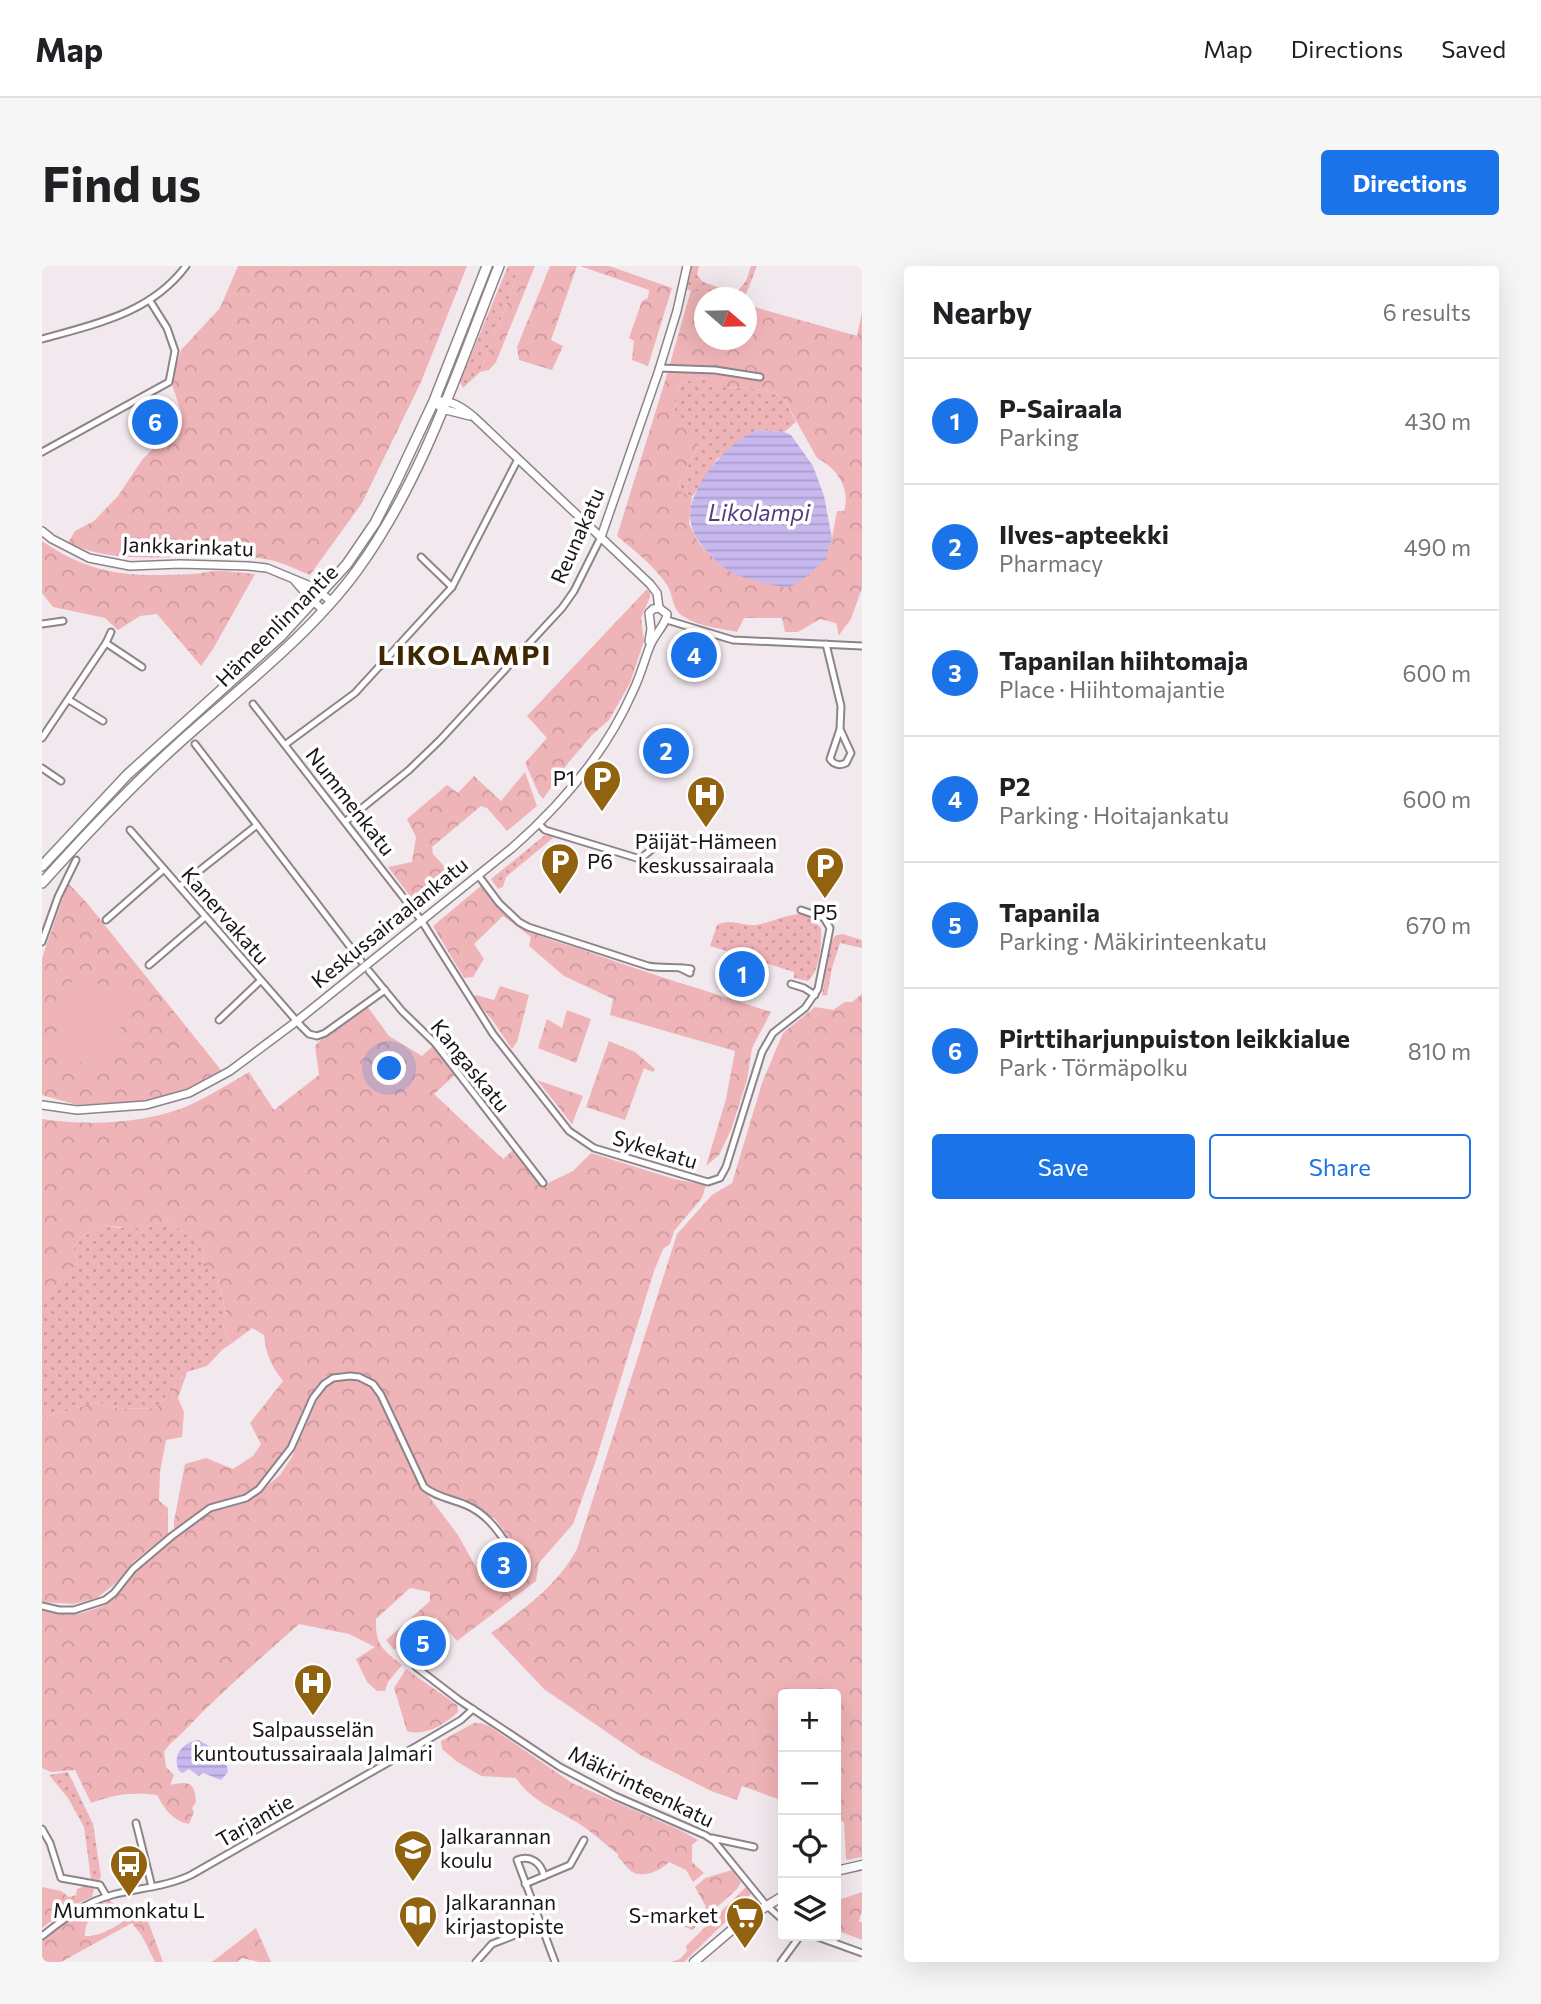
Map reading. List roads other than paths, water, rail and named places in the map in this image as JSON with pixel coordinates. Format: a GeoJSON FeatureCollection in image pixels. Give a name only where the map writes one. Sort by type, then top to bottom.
{"type":"FeatureCollection","features":[{"type":"Feature","properties":{"kind":"main road","name":"Hämeenlinnantie"},"geometry":{"type":"LineString","coordinates":[[42,866],[127,775],[281,636],[347,564],[375,523],[433,401],[486,266]]}},
{"type":"Feature","properties":{"kind":"main road","name":"Hämeenlinnantie"},"geometry":{"type":"LineString","coordinates":[[42,883],[134,785],[272,660],[323,610],[356,571],[408,487],[499,266]]}},
{"type":"Feature","properties":{"kind":"main road"},"geometry":{"type":"LineString","coordinates":[[841,1870],[862,1865]]}},
{"type":"Feature","properties":{"kind":"main road"},"geometry":{"type":"LineString","coordinates":[[694,1962],[741,1922],[778,1899]]}},
{"type":"Feature","properties":{"kind":"street"},"geometry":{"type":"LineString","coordinates":[[42,339],[120,315],[150,301],[171,284],[186,266]]}},
{"type":"Feature","properties":{"kind":"street","name":"Reunakatu"},"geometry":{"type":"LineString","coordinates":[[345,821],[381,794],[440,740],[562,608],[574,591],[601,537],[629,459],[677,311],[687,266]]}},
{"type":"Feature","properties":{"kind":"street"},"geometry":{"type":"LineString","coordinates":[[42,452],[169,382],[175,351],[167,328],[150,301]]}},
{"type":"Feature","properties":{"kind":"street"},"geometry":{"type":"LineString","coordinates":[[659,368],[715,370],[760,377]]}},
{"type":"Feature","properties":{"kind":"street"},"geometry":{"type":"LineString","coordinates":[[433,401],[474,417],[654,589],[659,608]]}},
{"type":"Feature","properties":{"kind":"street"},"geometry":{"type":"LineString","coordinates":[[286,744],[355,693],[452,587],[518,459]]}},
{"type":"Feature","properties":{"kind":"street","name":"Jankkarinkatu"},"geometry":{"type":"LineString","coordinates":[[42,531],[89,558],[131,566],[180,564],[267,568],[313,587],[331,601]]}},
{"type":"Feature","properties":{"kind":"street"},"geometry":{"type":"LineString","coordinates":[[421,557],[452,587]]}},
{"type":"Feature","properties":{"kind":"street","name":"Jankkarinkatu"},"geometry":{"type":"LineString","coordinates":[[295,581],[323,610]]}},
{"type":"Feature","properties":{"kind":"street"},"geometry":{"type":"LineString","coordinates":[[647,652],[649,613],[659,608],[667,614],[664,623]]}},
{"type":"Feature","properties":{"kind":"street"},"geometry":{"type":"LineString","coordinates":[[42,624],[64,621]]}},
{"type":"Feature","properties":{"kind":"street"},"geometry":{"type":"LineString","coordinates":[[650,622],[655,626],[664,623],[733,640],[862,646]]}},
{"type":"Feature","properties":{"kind":"street","name":"Keskussairaalankatu"},"geometry":{"type":"LineString","coordinates":[[42,1105],[78,1110],[146,1105],[189,1093],[230,1071],[297,1021],[539,824],[576,784],[605,744],[633,693],[647,652],[664,623]]}},
{"type":"Feature","properties":{"kind":"street"},"geometry":{"type":"LineString","coordinates":[[42,738],[111,632]]}},
{"type":"Feature","properties":{"kind":"street"},"geometry":{"type":"LineString","coordinates":[[106,643],[142,667]]}},
{"type":"Feature","properties":{"kind":"street"},"geometry":{"type":"LineString","coordinates":[[825,644],[840,698],[840,730],[830,760],[840,765],[846,763],[851,753],[840,730]]}},
{"type":"Feature","properties":{"kind":"street"},"geometry":{"type":"LineString","coordinates":[[69,700],[103,721]]}},
{"type":"Feature","properties":{"kind":"street","name":"Nummenkatu"},"geometry":{"type":"LineString","coordinates":[[253,704],[421,920]]}},
{"type":"Feature","properties":{"kind":"street"},"geometry":{"type":"LineString","coordinates":[[195,744],[361,961]]}},
{"type":"Feature","properties":{"kind":"street"},"geometry":{"type":"LineString","coordinates":[[42,768],[61,781]]}},
{"type":"Feature","properties":{"kind":"street"},"geometry":{"type":"LineString","coordinates":[[539,824],[545,830],[640,859],[656,846]]}},
{"type":"Feature","properties":{"kind":"street"},"geometry":{"type":"LineString","coordinates":[[180,886],[257,825]]}},
{"type":"Feature","properties":{"kind":"street","name":"Kanervakatu"},"geometry":{"type":"LineString","coordinates":[[130,830],[297,1021]]}},
{"type":"Feature","properties":{"kind":"street"},"geometry":{"type":"LineString","coordinates":[[42,943],[58,897],[76,860]]}},
{"type":"Feature","properties":{"kind":"street"},"geometry":{"type":"LineString","coordinates":[[106,920],[164,869]]}},
{"type":"Feature","properties":{"kind":"street"},"geometry":{"type":"LineString","coordinates":[[478,875],[499,903],[528,927],[648,966],[670,966],[691,971]]}},
{"type":"Feature","properties":{"kind":"street","name":"Sykekatu"},"geometry":{"type":"LineString","coordinates":[[421,920],[494,1034],[569,1131],[594,1148],[701,1181],[715,1180],[724,1172],[762,1052],[773,1033],[805,1009],[821,982],[830,928],[824,918],[801,910]]}},
{"type":"Feature","properties":{"kind":"street"},"geometry":{"type":"LineString","coordinates":[[149,965],[205,917]]}},
{"type":"Feature","properties":{"kind":"street","name":"Kangaskatu"},"geometry":{"type":"LineString","coordinates":[[369,971],[402,1011],[435,1042],[543,1183]]}},
{"type":"Feature","properties":{"kind":"street"},"geometry":{"type":"LineString","coordinates":[[219,1020],[260,981]]}},
{"type":"Feature","properties":{"kind":"street"},"geometry":{"type":"LineString","coordinates":[[791,984],[815,995]]}},
{"type":"Feature","properties":{"kind":"street"},"geometry":{"type":"LineString","coordinates":[[297,1021],[309,1034],[317,1036],[385,990]]}},
{"type":"Feature","properties":{"kind":"street"},"geometry":{"type":"LineString","coordinates":[[724,1172],[732,1175]]}},
{"type":"Feature","properties":{"kind":"street"},"geometry":{"type":"LineString","coordinates":[[42,1606],[59,1610],[74,1609],[105,1600],[133,1569],[210,1508],[246,1498],[269,1478],[291,1448],[313,1398],[324,1384],[333,1378],[359,1377],[373,1384],[424,1487],[432,1493],[480,1512],[493,1524],[507,1544]]}},
{"type":"Feature","properties":{"kind":"street","name":"Mäkirinteenkatu"},"geometry":{"type":"LineString","coordinates":[[416,1667],[474,1709],[587,1782],[709,1838],[722,1849],[766,1905],[778,1916]]}},
{"type":"Feature","properties":{"kind":"street","name":"Tarjantie"},"geometry":{"type":"LineString","coordinates":[[42,1936],[89,1904],[107,1897],[178,1881],[461,1720],[474,1709]]}},
{"type":"Feature","properties":{"kind":"street"},"geometry":{"type":"LineString","coordinates":[[136,1823],[152,1887]]}},
{"type":"Feature","properties":{"kind":"street"},"geometry":{"type":"LineString","coordinates":[[42,1829],[50,1843],[61,1878],[100,1885],[107,1897]]}},
{"type":"Feature","properties":{"kind":"street"},"geometry":{"type":"LineString","coordinates":[[709,1838],[754,1847]]}},
{"type":"Feature","properties":{"kind":"street"},"geometry":{"type":"LineString","coordinates":[[525,1884],[570,1865],[584,1840]]}},
{"type":"Feature","properties":{"kind":"street"},"geometry":{"type":"LineString","coordinates":[[544,1876],[539,1864],[530,1858],[517,1860],[555,1962]]}},
{"type":"Feature","properties":{"kind":"street"},"geometry":{"type":"LineString","coordinates":[[476,1962],[492,1944],[541,1925]]}},
{"type":"Feature","properties":{"kind":"street"},"geometry":{"type":"LineString","coordinates":[[781,1962],[796,1941]]}},
{"type":"Feature","properties":{"kind":"street"},"geometry":{"type":"LineString","coordinates":[[829,1941],[862,1953]]}},
{"type":"Feature","properties":{"kind":"water","name":"Likolampi"},"geometry":{"type":"Polygon","coordinates":[[[758,430],[791,435],[813,466],[824,496],[832,538],[825,560],[801,581],[787,588],[747,578],[727,569],[701,544],[691,525],[691,507],[705,476],[729,449],[758,430]]]}},
{"type":"Feature","properties":{"kind":"water"},"geometry":{"type":"Polygon","coordinates":[[[198,1740],[213,1749],[225,1761],[228,1772],[221,1780],[203,1773],[199,1776],[189,1769],[183,1773],[179,1771],[177,1760],[180,1751],[187,1744],[198,1740]]]}},
{"type":"Feature","properties":{"kind":"place","name":"Pirttiharjunpuiston leikkialue"},"geometry":{"type":"Point","coordinates":[155,422]}},
{"type":"Feature","properties":{"kind":"place","name":"P2"},"geometry":{"type":"Point","coordinates":[694,655]}},
{"type":"Feature","properties":{"kind":"place","name":"Ilves-apteekki"},"geometry":{"type":"Point","coordinates":[666,751]}},
{"type":"Feature","properties":{"kind":"place","name":"P1"},"geometry":{"type":"Point","coordinates":[602,813]}},
{"type":"Feature","properties":{"kind":"place","name":"Päijät-Hämeen keskussairaala"},"geometry":{"type":"Point","coordinates":[706,829]}},
{"type":"Feature","properties":{"kind":"place","name":"P6"},"geometry":{"type":"Point","coordinates":[560,896]}},
{"type":"Feature","properties":{"kind":"place","name":"P5"},"geometry":{"type":"Point","coordinates":[825,900]}},
{"type":"Feature","properties":{"kind":"place","name":"P-Sairaala"},"geometry":{"type":"Point","coordinates":[742,974]}},
{"type":"Feature","properties":{"kind":"place","name":"Tapanilan hiihtomaja"},"geometry":{"type":"Point","coordinates":[504,1565]}},
{"type":"Feature","properties":{"kind":"place","name":"Tapanila"},"geometry":{"type":"Point","coordinates":[423,1643]}},
{"type":"Feature","properties":{"kind":"place","name":"Salpausselän kuntoutussairaala Jalmari"},"geometry":{"type":"Point","coordinates":[313,1717]}},
{"type":"Feature","properties":{"kind":"place","name":"Jalkarannan koulu"},"geometry":{"type":"Point","coordinates":[413,1883]}},
{"type":"Feature","properties":{"kind":"place","name":"Mummonkatu L"},"geometry":{"type":"Point","coordinates":[129,1898]}},
{"type":"Feature","properties":{"kind":"place","name":"Jalkarannan kirjastopiste"},"geometry":{"type":"Point","coordinates":[418,1949]}},
{"type":"Feature","properties":{"kind":"place","name":"S-market"},"geometry":{"type":"Point","coordinates":[745,1950]}},
{"type":"Feature","properties":{"kind":"district","name":"LIKOLAMPI"},"geometry":{"type":"Point","coordinates":[465,655]}}]}
